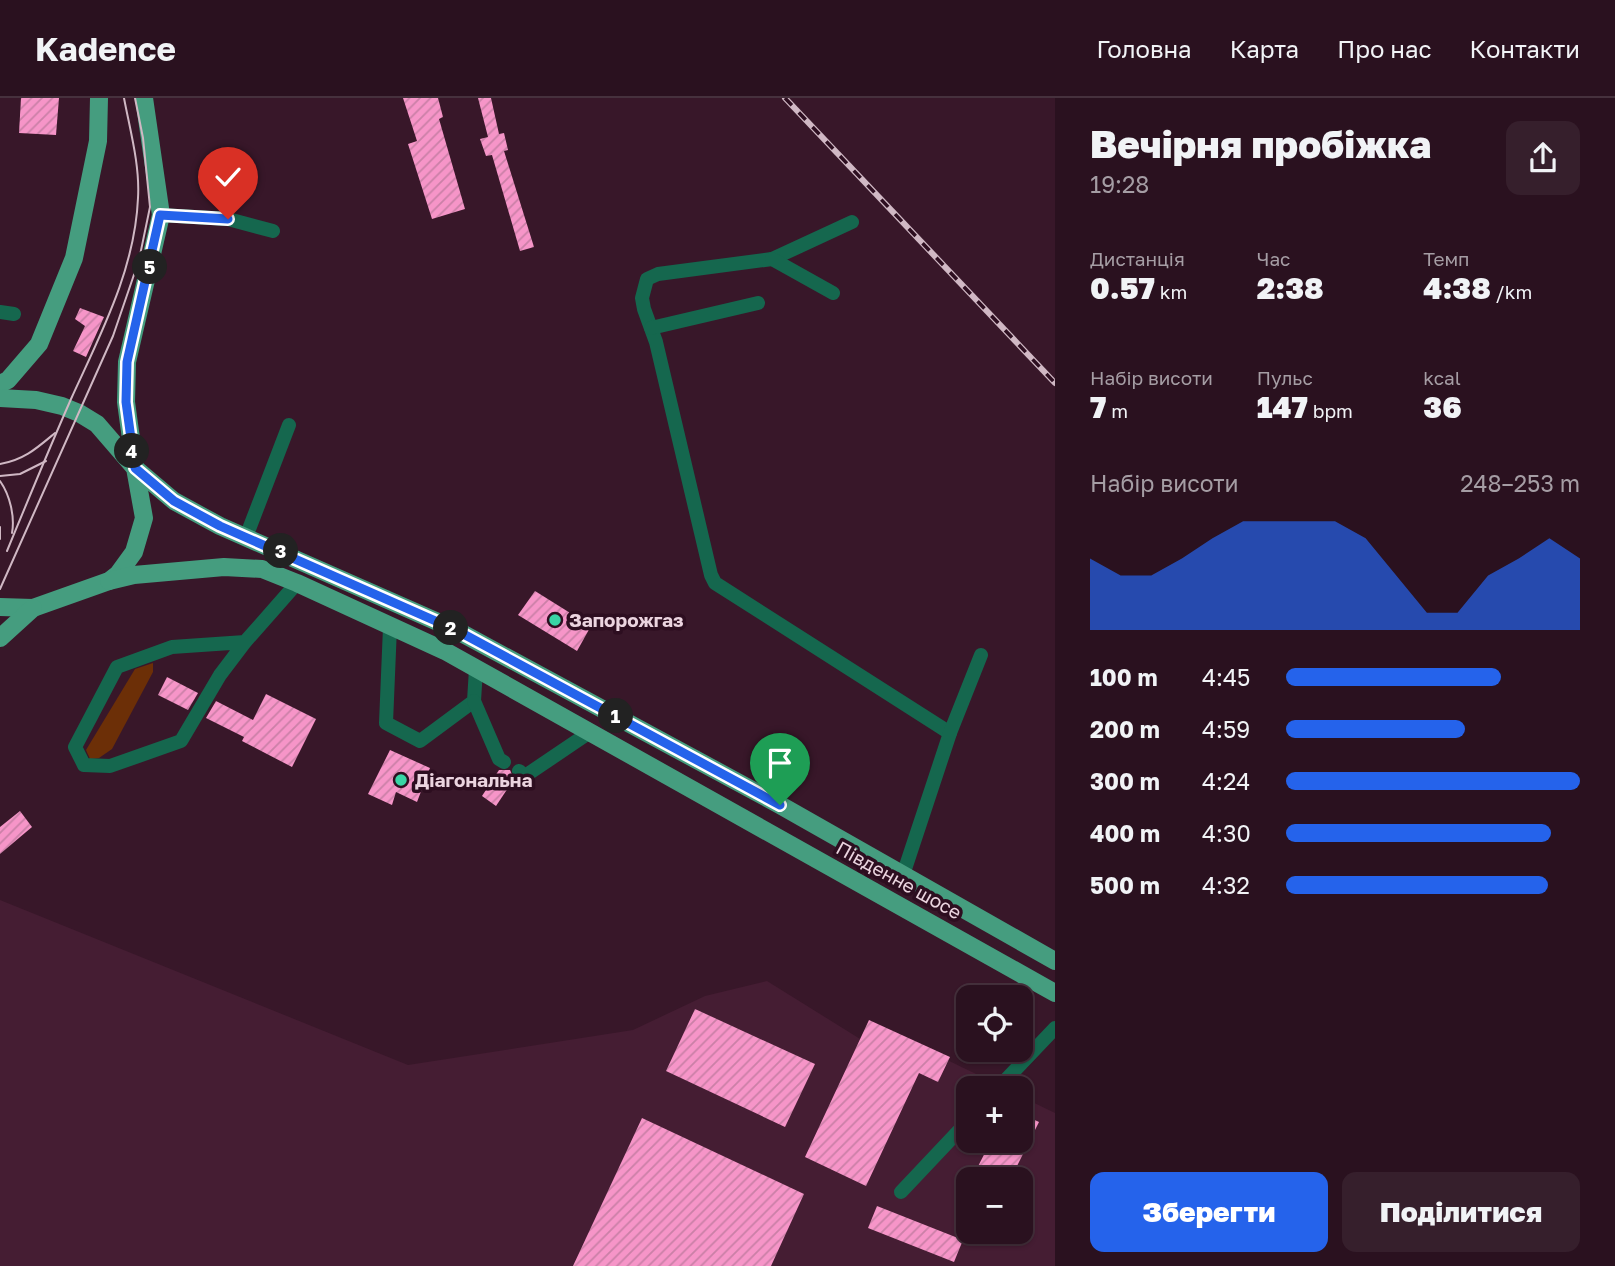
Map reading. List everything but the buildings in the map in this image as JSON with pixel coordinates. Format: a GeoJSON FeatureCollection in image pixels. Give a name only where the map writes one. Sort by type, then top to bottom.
{"type":"FeatureCollection","features":[{"type":"Feature","properties":{"kind":"main road"},"geometry":{"type":"LineString","coordinates":[[0,384],[8,380],[39,344],[74,258],[98,141],[99,98]]}},
{"type":"Feature","properties":{"kind":"main road"},"geometry":{"type":"LineString","coordinates":[[109,581],[118,574],[134,552],[144,518],[126,402],[127,362],[160,215],[144,98]]}},
{"type":"Feature","properties":{"kind":"main road","name":"Південне шосе"},"geometry":{"type":"LineString","coordinates":[[0,398],[36,400],[79,413],[97,424],[135,468],[174,501],[220,526],[456,630],[780,805],[1055,961]]}},
{"type":"Feature","properties":{"kind":"main road","name":"Південне шосе"},"geometry":{"type":"LineString","coordinates":[[33,608],[134,575],[224,567],[262,569],[445,651],[1055,993]]}},
{"type":"Feature","properties":{"kind":"main road"},"geometry":{"type":"LineString","coordinates":[[0,607],[33,608]]}},
{"type":"Feature","properties":{"kind":"main road"},"geometry":{"type":"LineString","coordinates":[[0,638],[33,608]]}},
{"type":"Feature","properties":{"kind":"main road"},"geometry":{"type":"LineString","coordinates":[[764,829],[780,805]]}},
{"type":"Feature","properties":{"kind":"lane"},"geometry":{"type":"LineString","coordinates":[[160,215],[228,219],[273,231]]}},
{"type":"Feature","properties":{"kind":"lane"},"geometry":{"type":"LineString","coordinates":[[852,222],[772,259],[658,274],[647,279],[642,299],[656,342],[715,583],[950,733]]}},
{"type":"Feature","properties":{"kind":"lane"},"geometry":{"type":"LineString","coordinates":[[772,259],[833,293]]}},
{"type":"Feature","properties":{"kind":"lane"},"geometry":{"type":"LineString","coordinates":[[651,328],[758,303]]}},
{"type":"Feature","properties":{"kind":"lane"},"geometry":{"type":"LineString","coordinates":[[246,537],[289,425]]}},
{"type":"Feature","properties":{"kind":"lane"},"geometry":{"type":"LineString","coordinates":[[245,642],[172,647],[117,667],[75,747],[83,765],[110,766],[181,741],[220,675],[297,583]]}},
{"type":"Feature","properties":{"kind":"lane"},"geometry":{"type":"LineString","coordinates":[[390,627],[386,723],[420,741],[474,701]]}},
{"type":"Feature","properties":{"kind":"lane"},"geometry":{"type":"LineString","coordinates":[[903,875],[950,733],[981,655]]}},
{"type":"Feature","properties":{"kind":"lane"},"geometry":{"type":"LineString","coordinates":[[476,669],[474,701],[499,759],[504,762]]}},
{"type":"Feature","properties":{"kind":"lane"},"geometry":{"type":"LineString","coordinates":[[519,771],[525,776],[590,732]]}},
{"type":"Feature","properties":{"kind":"lane"},"geometry":{"type":"LineString","coordinates":[[1009,1076],[1055,1028]]}},
{"type":"Feature","properties":{"kind":"lane"},"geometry":{"type":"LineString","coordinates":[[901,1192],[956,1134]]}},
{"type":"Feature","properties":{"kind":"shaded area"},"geometry":{"type":"Polygon","coordinates":[[[153,663],[153,672],[112,749],[99,758],[90,759],[86,750],[135,669],[153,663]]]}},
{"type":"Feature","properties":{"kind":"shaded area"},"geometry":{"type":"Polygon","coordinates":[[[0,900],[408,1065],[633,1030],[705,996],[767,981],[865,1042],[879,1027],[980,1076],[956,1076],[956,1153],[1033,1153],[1033,1102],[1055,1113],[1055,1266],[0,1266],[0,900]]]}},
{"type":"Feature","properties":{"kind":"tram line"},"geometry":{"type":"LineString","coordinates":[[7,551],[114,302],[130,251],[138,198],[138,173],[124,98]]}},
{"type":"Feature","properties":{"kind":"tram line"},"geometry":{"type":"LineString","coordinates":[[0,589],[113,336],[139,260],[150,207],[143,138],[135,98]]}},
{"type":"Feature","properties":{"kind":"tram line"},"geometry":{"type":"LineString","coordinates":[[0,464],[23,456],[55,433]]}},
{"type":"Feature","properties":{"kind":"tram line"},"geometry":{"type":"LineString","coordinates":[[0,476],[20,474],[46,461]]}},
{"type":"Feature","properties":{"kind":"tram line"},"geometry":{"type":"LineString","coordinates":[[0,481],[11,506],[12,533]]}},
{"type":"Feature","properties":{"kind":"tram line"},"geometry":{"type":"LineString","coordinates":[[0,527],[0,539]]}},
{"type":"Feature","properties":{"kind":"railway"},"geometry":{"type":"LineString","coordinates":[[785,98],[1055,383]]}},
{"type":"Feature","properties":{"kind":"place","name":"Запорожгаз"},"geometry":{"type":"Point","coordinates":[555,620]}},
{"type":"Feature","properties":{"kind":"place","name":"Діагональна"},"geometry":{"type":"Point","coordinates":[401,780]}},
{"type":"Feature","properties":{"kind":"route"},"geometry":{"type":"LineString","coordinates":[[228,219],[160,215],[127,362],[126,402],[135,468],[174,501],[220,526],[456,630],[780,805]]}}]}
